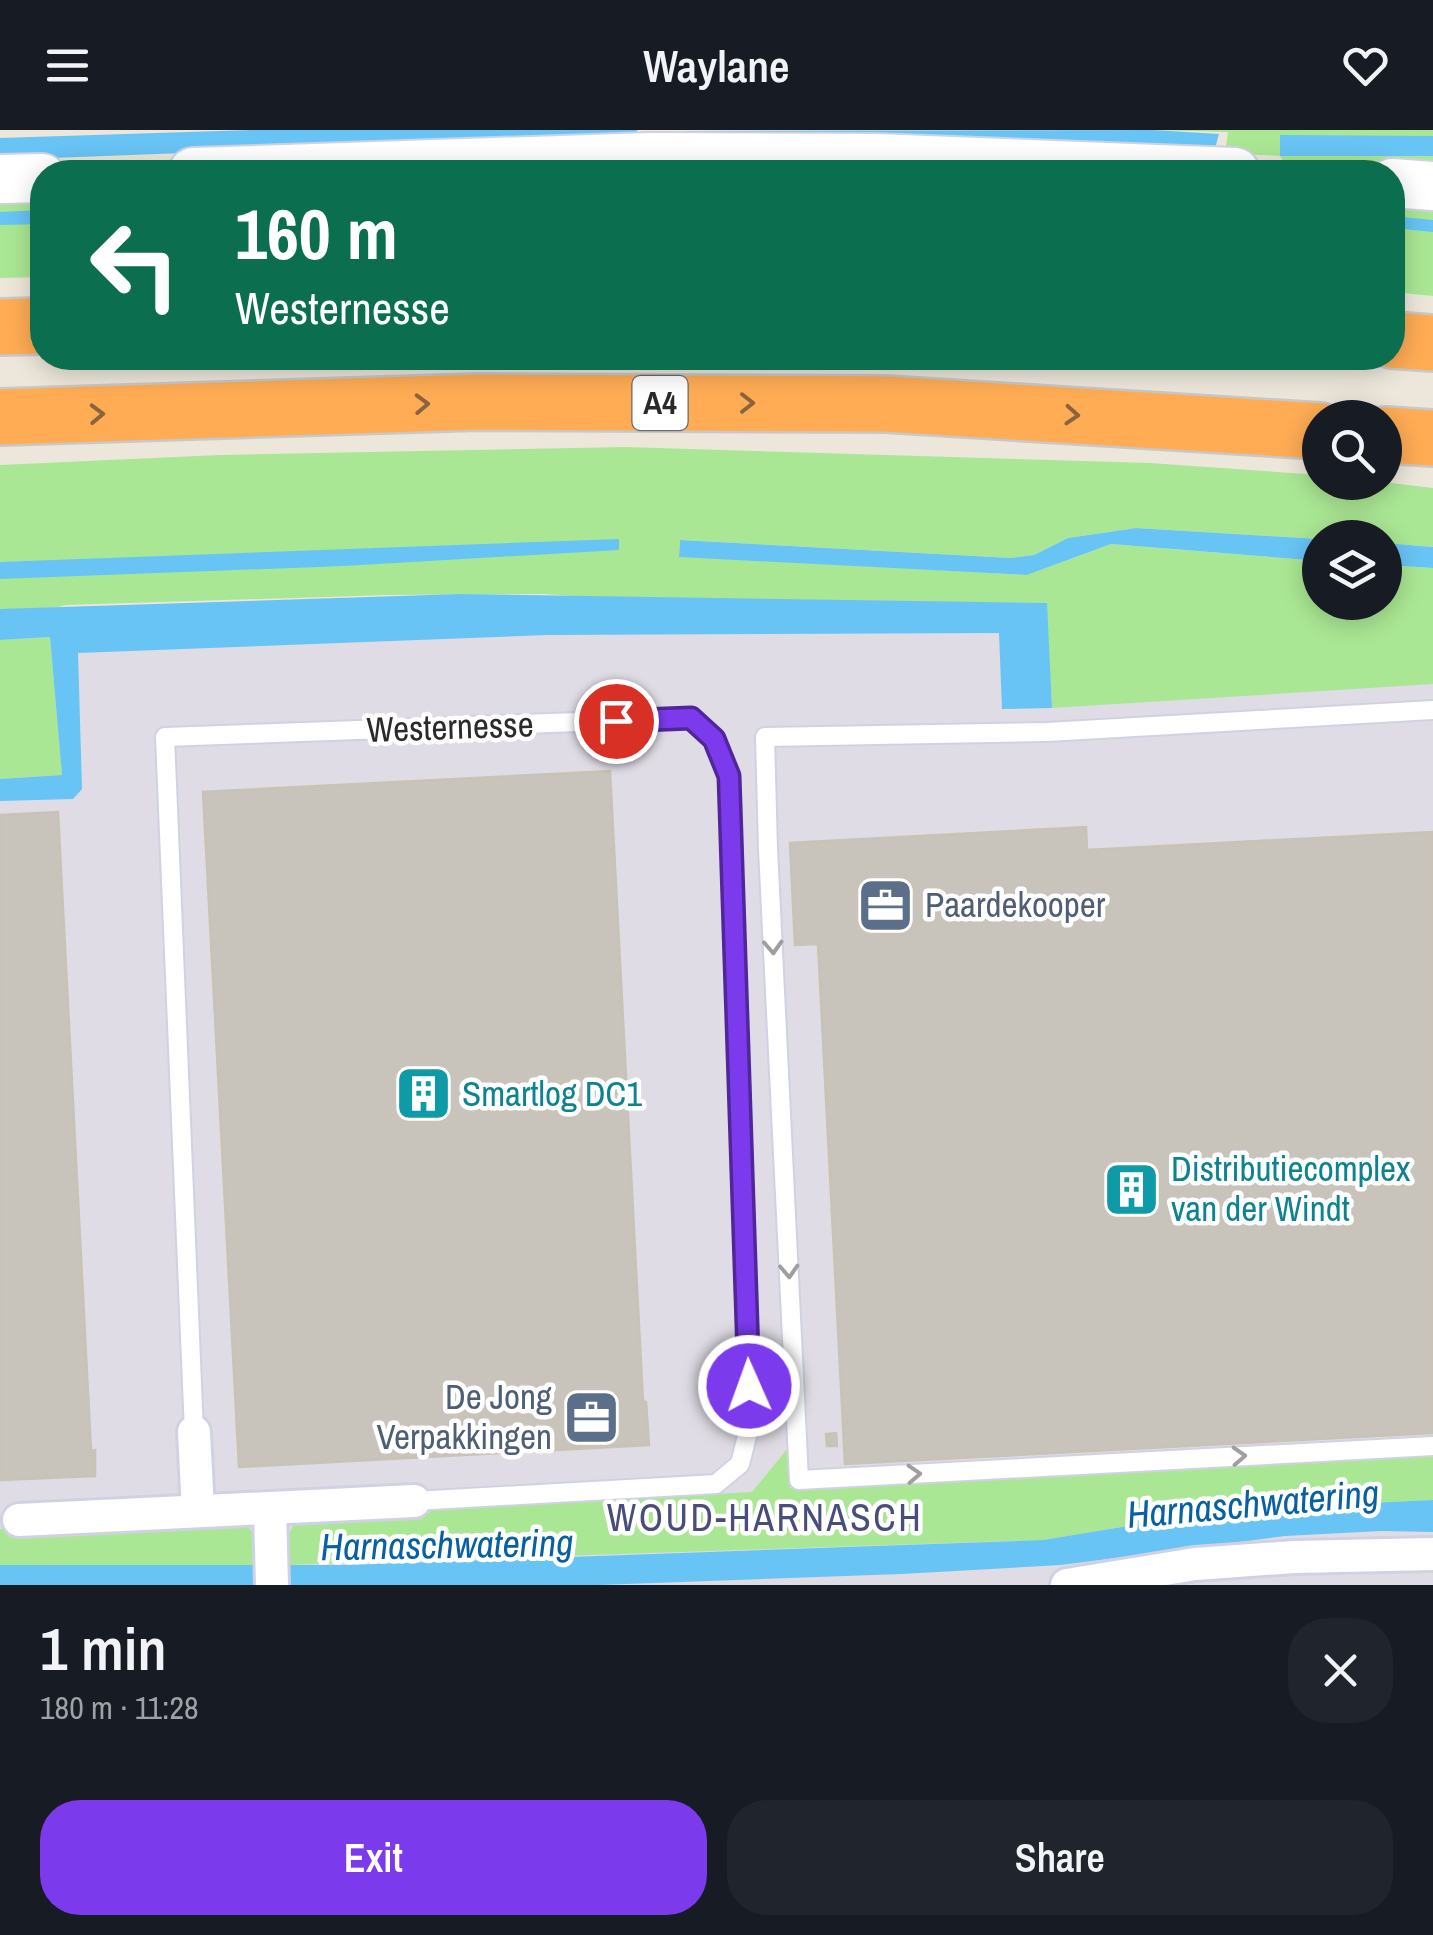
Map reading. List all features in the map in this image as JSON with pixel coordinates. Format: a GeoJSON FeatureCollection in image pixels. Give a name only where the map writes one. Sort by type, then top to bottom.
{"type":"FeatureCollection","features":[{"type":"Feature","properties":{"kind":"highway"},"geometry":{"type":"LineString","coordinates":[[0,327],[30,326]]}},
{"type":"Feature","properties":{"kind":"highway"},"geometry":{"type":"LineString","coordinates":[[1405,341],[1433,343]]}},
{"type":"Feature","properties":{"kind":"highway","name":"A4"},"geometry":{"type":"LineString","coordinates":[[0,417],[479,402],[886,404],[1302,429]]}},
{"type":"Feature","properties":{"kind":"highway"},"geometry":{"type":"LineString","coordinates":[[1402,436],[1433,438]]}},
{"type":"Feature","properties":{"kind":"street"},"geometry":{"type":"LineString","coordinates":[[448,160],[659,150],[926,160]]}},
{"type":"Feature","properties":{"kind":"street"},"geometry":{"type":"LineString","coordinates":[[0,179],[30,178]]}},
{"type":"Feature","properties":{"kind":"street"},"geometry":{"type":"LineString","coordinates":[[1405,184],[1433,186]]}},
{"type":"Feature","properties":{"kind":"street","name":"Westernesse"},"geometry":{"type":"LineString","coordinates":[[194,1432],[198,1511]]}},
{"type":"Feature","properties":{"kind":"street","name":"Westernesse"},"geometry":{"type":"LineString","coordinates":[[9,1520],[414,1501]]}},
{"type":"Feature","properties":{"kind":"street"},"geometry":{"type":"LineString","coordinates":[[270,1510],[272,1574]]}},
{"type":"Feature","properties":{"kind":"street"},"geometry":{"type":"LineString","coordinates":[[1067,1585],[1195,1564],[1433,1554]]}},
{"type":"Feature","properties":{"kind":"lane"},"geometry":{"type":"LineString","coordinates":[[1433,710],[1047,732],[765,737],[799,1480],[1433,1446]]}},
{"type":"Feature","properties":{"kind":"lane","name":"Westernesse"},"geometry":{"type":"LineString","coordinates":[[194,1432],[165,736],[691,718],[714,739],[729,776],[750,1424],[740,1464],[716,1484],[414,1501]]}},
{"type":"Feature","properties":{"kind":"shaded area"},"geometry":{"type":"Polygon","coordinates":[[[1402,615],[1433,615],[1433,1585],[0,1585],[0,628],[1302,616],[1302,620],[1402,620],[1402,615]]]}},
{"type":"Feature","properties":{"kind":"green space"},"geometry":{"type":"Polygon","coordinates":[[[1153,130],[1433,130],[1433,136],[1280,136],[1281,156],[1433,156],[1433,176],[1405,174],[1405,160],[1282,160],[1280,156],[1225,153],[1228,132],[1153,130]]]}},
{"type":"Feature","properties":{"kind":"green space"},"geometry":{"type":"Polygon","coordinates":[[[30,192],[30,277],[0,278],[0,193],[30,192]]]}},
{"type":"Feature","properties":{"kind":"green space"},"geometry":{"type":"Polygon","coordinates":[[[1405,194],[1433,197],[1433,296],[1405,293],[1405,194]]]}},
{"type":"Feature","properties":{"kind":"green space"},"geometry":{"type":"Polygon","coordinates":[[[626,447],[1150,463],[1302,474],[1302,500],[1402,500],[1402,484],[1433,488],[1433,547],[1402,544],[1402,520],[1302,520],[1302,538],[1136,528],[1068,538],[1034,555],[1011,558],[680,540],[679,556],[1027,575],[1111,544],[1302,560],[1302,620],[1402,620],[1402,566],[1433,568],[1433,684],[1052,708],[1046,603],[388,595],[66,605],[0,623],[0,465],[219,455],[626,447]]]}},
{"type":"Feature","properties":{"kind":"green space"},"geometry":{"type":"Polygon","coordinates":[[[50,637],[62,775],[0,779],[0,640],[50,637]]]}},
{"type":"Feature","properties":{"kind":"green space"},"geometry":{"type":"Polygon","coordinates":[[[788,1448],[790,1488],[1433,1454],[1433,1500],[1226,1510],[1043,1540],[288,1565],[290,1531],[305,1517],[752,1492],[788,1448]]]}},
{"type":"Feature","properties":{"kind":"green space"},"geometry":{"type":"Polygon","coordinates":[[[232,1517],[254,1535],[257,1565],[0,1565],[0,1529],[232,1517]]]}},
{"type":"Feature","properties":{"kind":"water"},"geometry":{"type":"Polygon","coordinates":[[[251,130],[637,130],[638,136],[0,160],[0,138],[251,130]]]}},
{"type":"Feature","properties":{"kind":"water"},"geometry":{"type":"Polygon","coordinates":[[[1153,130],[1219,134],[1214,152],[688,137],[685,131],[1153,130]]]}},
{"type":"Feature","properties":{"kind":"water"},"geometry":{"type":"Polygon","coordinates":[[[1280,135],[1433,136],[1433,156],[1280,156],[1280,135]]]}},
{"type":"Feature","properties":{"kind":"water"},"geometry":{"type":"Polygon","coordinates":[[[30,211],[30,224],[0,225],[0,212],[30,211]]]}},
{"type":"Feature","properties":{"kind":"water"},"geometry":{"type":"Polygon","coordinates":[[[1405,217],[1433,220],[1433,232],[1405,229],[1405,217]]]}},
{"type":"Feature","properties":{"kind":"water"},"geometry":{"type":"Polygon","coordinates":[[[1136,528],[1302,538],[1302,560],[1111,544],[1027,575],[679,557],[680,540],[1011,558],[1034,555],[1068,538],[1136,528]]]}},
{"type":"Feature","properties":{"kind":"water"},"geometry":{"type":"Polygon","coordinates":[[[619,539],[619,550],[344,566],[0,579],[0,562],[619,539]]]}},
{"type":"Feature","properties":{"kind":"water"},"geometry":{"type":"Polygon","coordinates":[[[1402,544],[1433,547],[1433,568],[1402,566],[1402,544]]]}},
{"type":"Feature","properties":{"kind":"water"},"geometry":{"type":"Polygon","coordinates":[[[460,594],[1047,603],[1052,708],[1002,709],[999,633],[547,635],[78,653],[82,789],[73,799],[0,801],[0,779],[62,775],[50,637],[0,640],[0,609],[460,594]]]}},
{"type":"Feature","properties":{"kind":"water"},"geometry":{"type":"Polygon","coordinates":[[[1433,1500],[1433,1532],[1285,1536],[1061,1565],[599,1585],[0,1585],[0,1565],[348,1565],[1043,1540],[1226,1510],[1433,1500]]]}},
{"type":"Feature","properties":{"kind":"building","name":"Smartlog DC1"},"geometry":{"type":"Polygon","coordinates":[[[610,771],[643,1402],[649,1445],[239,1467],[203,792],[610,771]]]}},
{"type":"Feature","properties":{"kind":"building"},"geometry":{"type":"Polygon","coordinates":[[[58,812],[95,1476],[0,1480],[0,815],[58,812]]]}},
{"type":"Feature","properties":{"kind":"building","name":"Distributiecomplex van der Windt"},"geometry":{"type":"Polygon","coordinates":[[[1086,827],[1087,850],[1433,832],[1433,1433],[845,1464],[818,944],[795,945],[790,843],[1086,827]]]}},
{"type":"Feature","properties":{"kind":"building"},"geometry":{"type":"Polygon","coordinates":[[[836,1433],[837,1446],[827,1446],[826,1434],[836,1433]]]}},
{"type":"Feature","properties":{"kind":"place","name":"Paardekooper"},"geometry":{"type":"Point","coordinates":[886,905]}},
{"type":"Feature","properties":{"kind":"place","name":"Smartlog DC1"},"geometry":{"type":"Point","coordinates":[423,1094]}},
{"type":"Feature","properties":{"kind":"place","name":"Distributiecomplex van der Windt"},"geometry":{"type":"Point","coordinates":[1132,1189]}},
{"type":"Feature","properties":{"kind":"place","name":"De Jong Verpakkingen"},"geometry":{"type":"Point","coordinates":[591,1417]}},
{"type":"Feature","properties":{"kind":"district","name":"WOUD-HARNASCH"},"geometry":{"type":"Point","coordinates":[765,1518]}},
{"type":"Feature","properties":{"kind":"route"},"geometry":{"type":"LineString","coordinates":[[616,721],[691,718],[714,739],[729,776],[749,1386]]}},
{"type":"Feature","properties":{"kind":"water label","name":"Harnaschwatering"},"geometry":{"type":"Point","coordinates":[1253,1504]}},
{"type":"Feature","properties":{"kind":"water label","name":"Harnaschwatering"},"geometry":{"type":"Point","coordinates":[447,1545]}}]}
